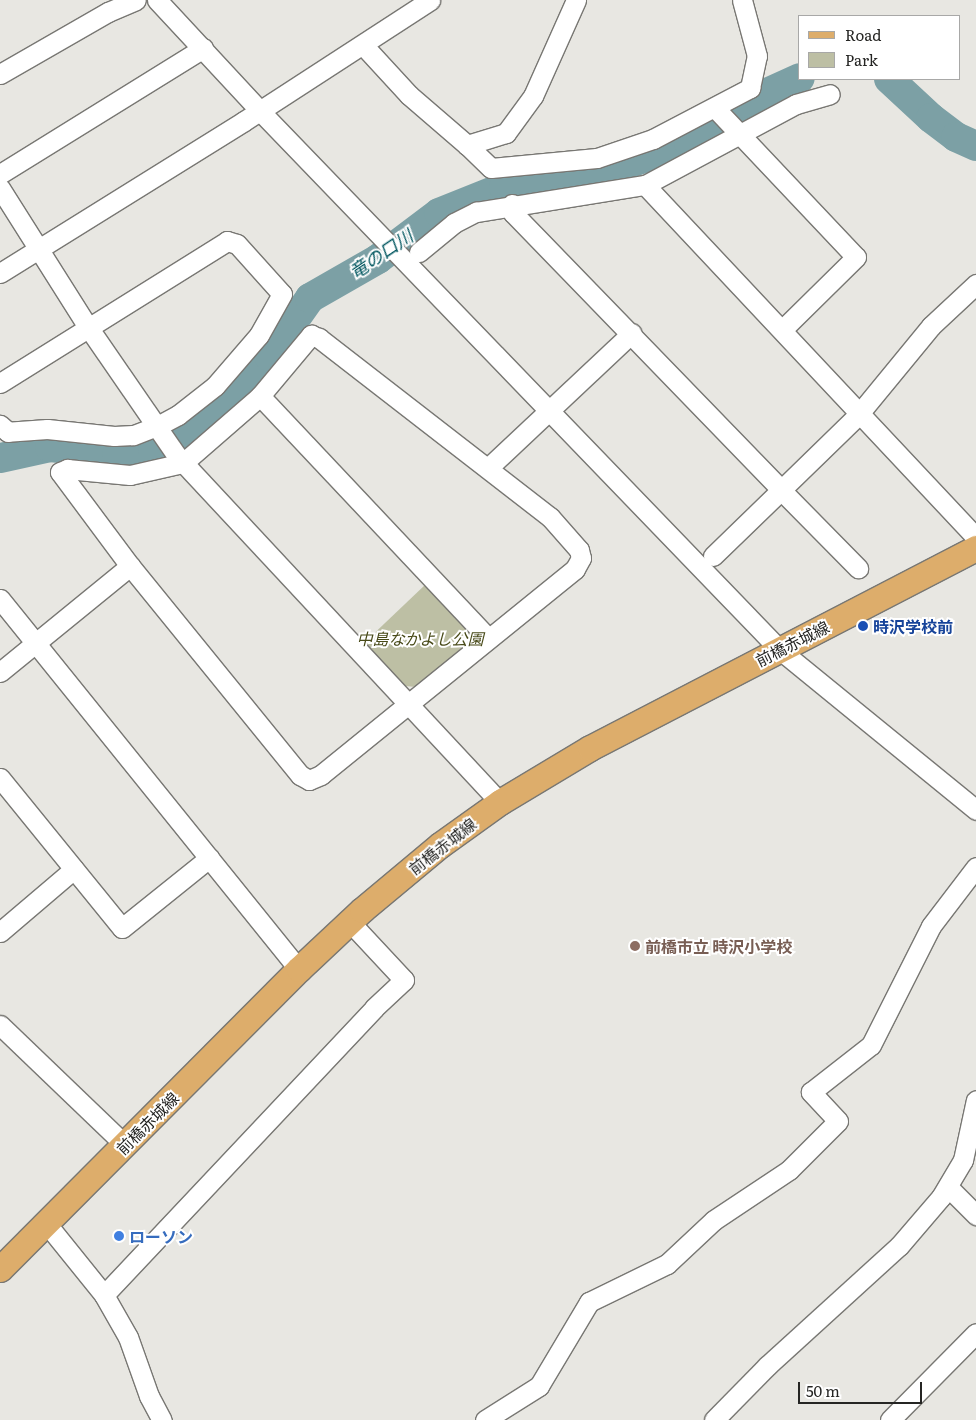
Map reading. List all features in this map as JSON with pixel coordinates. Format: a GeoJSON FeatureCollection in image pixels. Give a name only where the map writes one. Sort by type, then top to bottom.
{"type":"FeatureCollection","features":[{"type":"Feature","properties":{"kind":"main road","name":"前橋赤城線"},"geometry":{"type":"LineString","coordinates":[[0,1269],[126,1145],[299,969],[350,922],[440,845],[500,802],[590,748],[974,551]]}},
{"type":"Feature","properties":{"kind":"street"},"geometry":{"type":"LineString","coordinates":[[3,66],[108,12],[136,0]]}},
{"type":"Feature","properties":{"kind":"street"},"geometry":{"type":"LineString","coordinates":[[157,0],[260,111],[780,650],[976,810]]}},
{"type":"Feature","properties":{"kind":"street"},"geometry":{"type":"LineString","coordinates":[[0,273],[260,111],[430,0]]}},
{"type":"Feature","properties":{"kind":"street"},"geometry":{"type":"LineString","coordinates":[[467,145],[506,133],[533,96],[576,0]]}},
{"type":"Feature","properties":{"kind":"street"},"geometry":{"type":"LineString","coordinates":[[362,45],[408,95],[491,168],[597,158],[653,139],[716,110],[750,88],[757,56],[742,0]]}},
{"type":"Feature","properties":{"kind":"street"},"geometry":{"type":"LineString","coordinates":[[0,174],[203,48]]}},
{"type":"Feature","properties":{"kind":"street"},"geometry":{"type":"LineString","coordinates":[[419,252],[454,223],[476,212],[512,204],[645,185],[796,104],[830,94]]}},
{"type":"Feature","properties":{"kind":"street"},"geometry":{"type":"LineString","coordinates":[[716,110],[856,257],[783,329]]}},
{"type":"Feature","properties":{"kind":"street"},"geometry":{"type":"LineString","coordinates":[[645,185],[783,329],[974,551]]}},
{"type":"Feature","properties":{"kind":"street"},"geometry":{"type":"LineString","coordinates":[[0,188],[88,327],[180,459],[410,702],[500,802]]}},
{"type":"Feature","properties":{"kind":"street"},"geometry":{"type":"LineString","coordinates":[[512,204],[513,213],[632,333],[858,568]]}},
{"type":"Feature","properties":{"kind":"street"},"geometry":{"type":"LineString","coordinates":[[0,383],[227,241],[237,244],[279,288],[281,301],[236,363],[215,386],[159,429],[133,435],[114,436],[47,428],[8,432],[0,425]]}},
{"type":"Feature","properties":{"kind":"street"},"geometry":{"type":"LineString","coordinates":[[713,556],[858,415],[931,326],[976,284]]}},
{"type":"Feature","properties":{"kind":"street"},"geometry":{"type":"LineString","coordinates":[[488,468],[632,333]]}},
{"type":"Feature","properties":{"kind":"street"},"geometry":{"type":"LineString","coordinates":[[311,335],[319,338],[550,517],[579,550],[581,558],[575,569],[321,775],[308,780],[300,775],[130,566],[60,472],[67,469],[130,475],[180,459],[260,396],[311,335]]}},
{"type":"Feature","properties":{"kind":"street"},"geometry":{"type":"LineString","coordinates":[[260,396],[488,638]]}},
{"type":"Feature","properties":{"kind":"street"},"geometry":{"type":"LineString","coordinates":[[0,672],[130,566]]}},
{"type":"Feature","properties":{"kind":"street"},"geometry":{"type":"LineString","coordinates":[[0,599],[299,969]]}},
{"type":"Feature","properties":{"kind":"street"},"geometry":{"type":"LineString","coordinates":[[0,778],[122,928],[209,858]]}},
{"type":"Feature","properties":{"kind":"street"},"geometry":{"type":"LineString","coordinates":[[485,1420],[539,1386],[588,1302],[667,1264],[714,1220],[789,1170],[838,1121],[811,1092],[871,1045],[930,926],[976,867]]}},
{"type":"Feature","properties":{"kind":"street"},"geometry":{"type":"LineString","coordinates":[[0,932],[74,869]]}},
{"type":"Feature","properties":{"kind":"street"},"geometry":{"type":"LineString","coordinates":[[104,1296],[374,1008],[404,980],[350,922]]}},
{"type":"Feature","properties":{"kind":"street"},"geometry":{"type":"LineString","coordinates":[[0,1025],[126,1145]]}},
{"type":"Feature","properties":{"kind":"street"},"geometry":{"type":"LineString","coordinates":[[714,1420],[767,1366],[899,1246],[948,1187],[963,1160],[976,1100]]}},
{"type":"Feature","properties":{"kind":"street"},"geometry":{"type":"LineString","coordinates":[[948,1187],[976,1215]]}},
{"type":"Feature","properties":{"kind":"street"},"geometry":{"type":"LineString","coordinates":[[46,1223],[104,1296],[128,1337],[149,1396],[162,1420]]}},
{"type":"Feature","properties":{"kind":"street"},"geometry":{"type":"LineString","coordinates":[[890,1420],[976,1334]]}},
{"type":"Feature","properties":{"kind":"green space","name":"中島なかよし公園"},"geometry":{"type":"Polygon","coordinates":[[[426,584],[470,631],[470,641],[416,687],[405,686],[364,643],[426,584]]]}},
{"type":"Feature","properties":{"kind":"waterway","name":"竜の口川"},"geometry":{"type":"LineString","coordinates":[[0,458],[50,447],[117,454],[153,449],[184,439],[269,356],[310,298],[378,259],[439,213],[504,187],[594,176],[689,142],[745,103],[798,79]]}},
{"type":"Feature","properties":{"kind":"waterway","name":"竜の口川"},"geometry":{"type":"LineString","coordinates":[[890,80],[931,118],[956,137],[976,146]]}},
{"type":"Feature","properties":{"kind":"place","name":"時沢学校前"},"geometry":{"type":"Point","coordinates":[863,626]}},
{"type":"Feature","properties":{"kind":"place","name":"前橋市立 時沢小学校"},"geometry":{"type":"Point","coordinates":[635,946]}},
{"type":"Feature","properties":{"kind":"place","name":"ローソン"},"geometry":{"type":"Point","coordinates":[119,1236]}}]}
